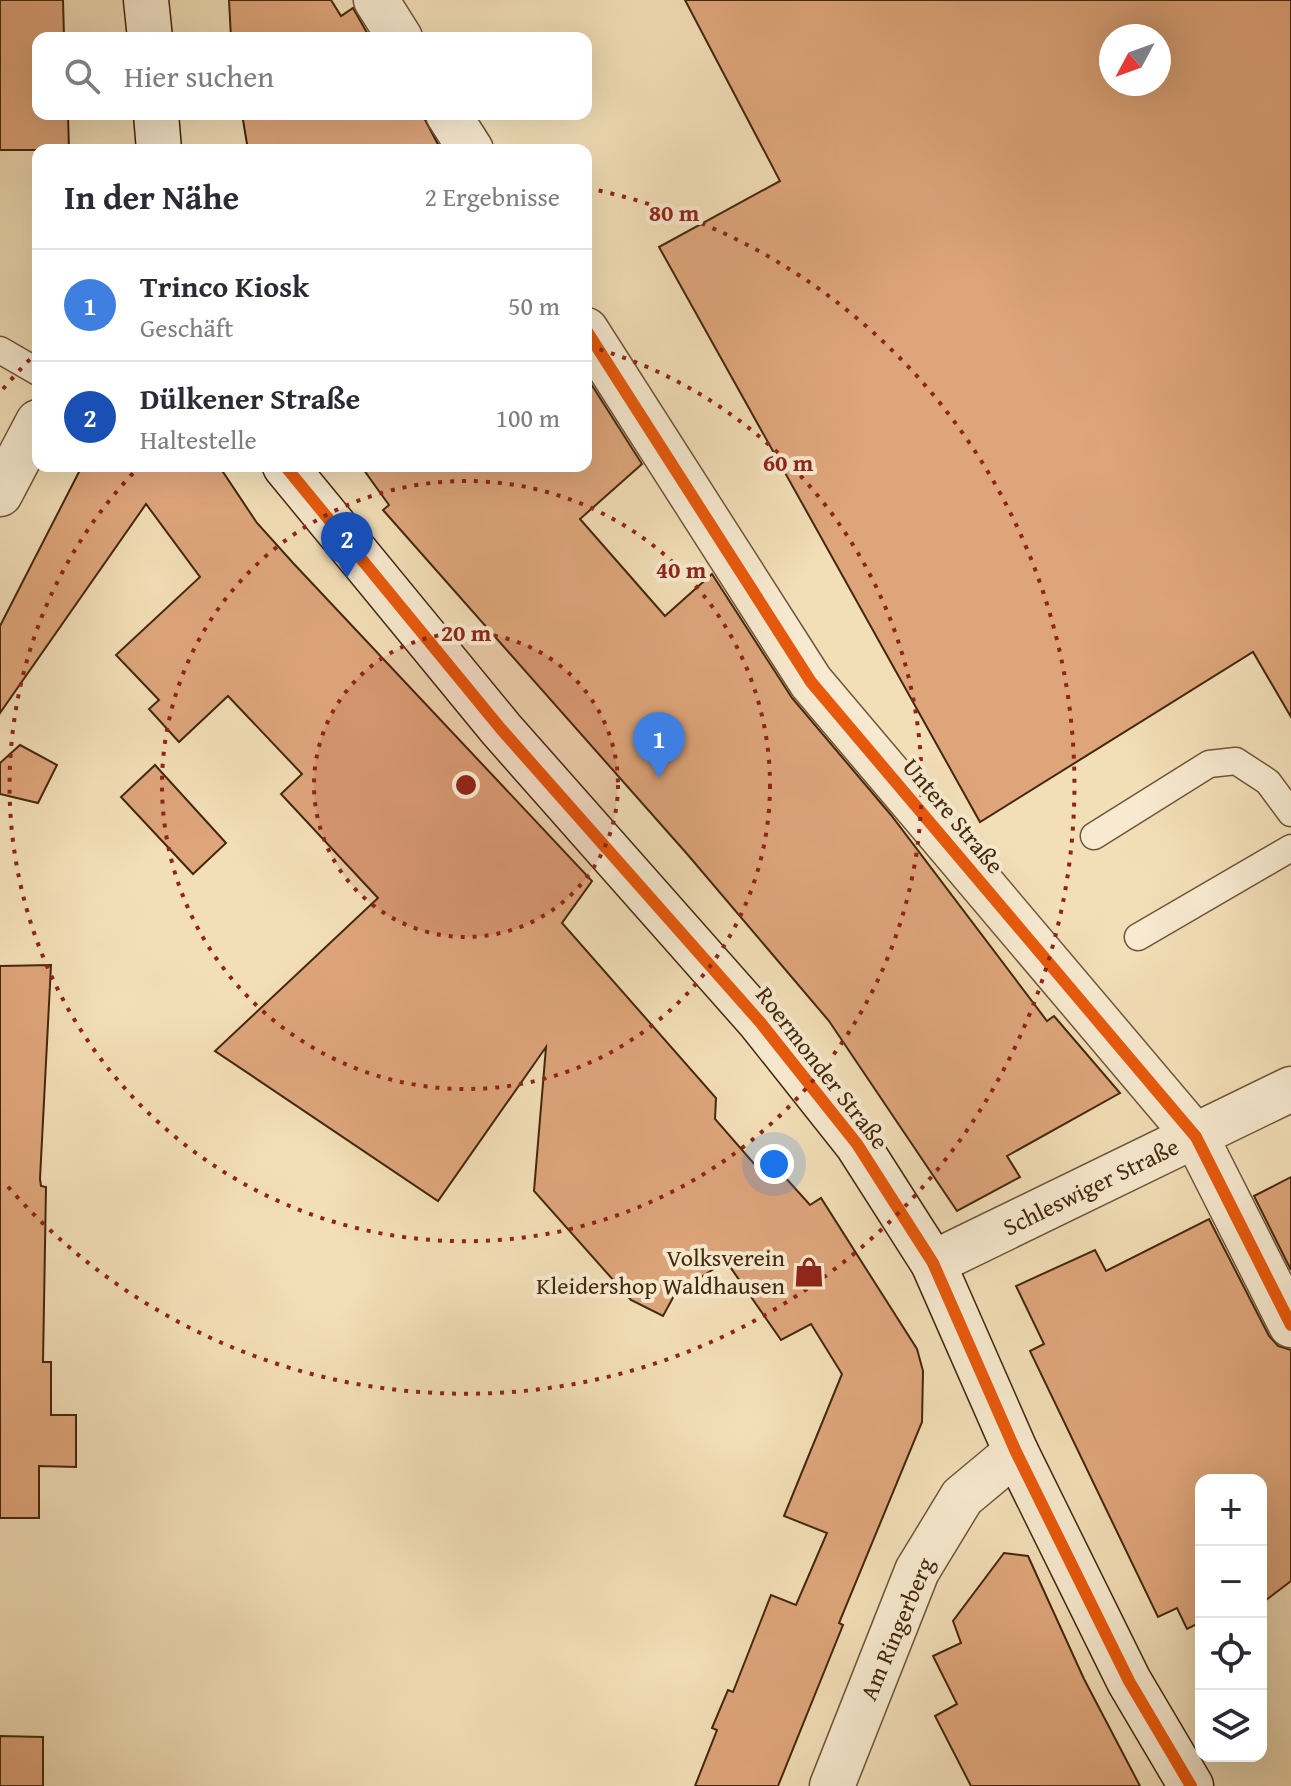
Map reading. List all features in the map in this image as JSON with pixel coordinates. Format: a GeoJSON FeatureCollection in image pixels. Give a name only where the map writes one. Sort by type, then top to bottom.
{"type":"FeatureCollection","features":[{"type":"Feature","properties":{"kind":"street"},"geometry":{"type":"LineString","coordinates":[[146,0],[149,32]]}},
{"type":"Feature","properties":{"kind":"street"},"geometry":{"type":"LineString","coordinates":[[376,0],[396,32]]}},
{"type":"Feature","properties":{"kind":"street"},"geometry":{"type":"LineString","coordinates":[[156,120],[158,144]]}},
{"type":"Feature","properties":{"kind":"street"},"geometry":{"type":"LineString","coordinates":[[452,120],[467,144]]}},
{"type":"Feature","properties":{"kind":"street","name":"Untere Straße"},"geometry":{"type":"LineString","coordinates":[[592,339],[811,682],[1196,1137],[1291,1325]]}},
{"type":"Feature","properties":{"kind":"street"},"geometry":{"type":"LineString","coordinates":[[0,494],[32,433]]}},
{"type":"Feature","properties":{"kind":"street","name":"Roermonder Straße"},"geometry":{"type":"LineString","coordinates":[[290,472],[501,729],[760,1022],[857,1144],[933,1263],[1016,1452],[1129,1681],[1191,1786]]}},
{"type":"Feature","properties":{"kind":"street","name":"Schleswiger Straße"},"geometry":{"type":"LineString","coordinates":[[933,1263],[1291,1089]]}},
{"type":"Feature","properties":{"kind":"street","name":"Am Ringerberg"},"geometry":{"type":"LineString","coordinates":[[832,1786],[917,1571],[962,1497],[1016,1452]]}},
{"type":"Feature","properties":{"kind":"lane"},"geometry":{"type":"LineString","coordinates":[[0,350],[32,369]]}},
{"type":"Feature","properties":{"kind":"lane"},"geometry":{"type":"LineString","coordinates":[[1094,836],[1209,764],[1236,761],[1268,782],[1291,813]]}},
{"type":"Feature","properties":{"kind":"lane"},"geometry":{"type":"LineString","coordinates":[[1138,937],[1291,848]]}},
{"type":"Feature","properties":{"kind":"building"},"geometry":{"type":"Polygon","coordinates":[[[0,0],[63,0],[64,32],[32,32],[32,120],[68,120],[69,144],[32,144],[32,150],[0,150],[0,0]]]}},
{"type":"Feature","properties":{"kind":"building"},"geometry":{"type":"Polygon","coordinates":[[[229,0],[331,0],[341,16],[353,8],[367,32],[231,32],[229,0]]]}},
{"type":"Feature","properties":{"kind":"building"},"geometry":{"type":"Polygon","coordinates":[[[685,0],[1291,0],[1291,717],[1253,652],[980,822],[659,247],[780,181],[685,0]]]}},
{"type":"Feature","properties":{"kind":"building"},"geometry":{"type":"Polygon","coordinates":[[[243,120],[425,120],[438,144],[247,144],[243,120]]]}},
{"type":"Feature","properties":{"kind":"building"},"geometry":{"type":"Polygon","coordinates":[[[592,385],[642,464],[580,519],[665,616],[712,574],[792,698],[891,815],[1047,1021],[1054,1016],[1120,1093],[1007,1156],[1020,1177],[957,1211],[829,1021],[688,855],[383,510],[389,505],[365,472],[592,472],[592,385]]]}},
{"type":"Feature","properties":{"kind":"building"},"geometry":{"type":"Polygon","coordinates":[[[79,472],[223,472],[257,523],[592,881],[562,923],[716,1098],[715,1119],[756,1166],[766,1156],[810,1205],[821,1198],[917,1349],[923,1371],[922,1422],[839,1623],[843,1625],[778,1786],[695,1786],[717,1730],[712,1728],[728,1690],[733,1692],[771,1595],[796,1605],[827,1533],[784,1516],[842,1374],[811,1324],[781,1340],[726,1261],[675,1294],[663,1316],[631,1300],[534,1191],[546,1047],[438,1201],[215,1051],[378,898],[281,794],[302,774],[228,696],[179,742],[149,709],[159,700],[116,655],[200,577],[146,504],[0,713],[0,626],[79,472]]]}},
{"type":"Feature","properties":{"kind":"building"},"geometry":{"type":"Polygon","coordinates":[[[20,745],[57,765],[38,803],[0,794],[0,763],[20,745]]]}},
{"type":"Feature","properties":{"kind":"building"},"geometry":{"type":"Polygon","coordinates":[[[155,765],[226,843],[193,874],[121,797],[155,765]]]}},
{"type":"Feature","properties":{"kind":"building"},"geometry":{"type":"Polygon","coordinates":[[[51,965],[40,1179],[41,1186],[46,1187],[43,1362],[51,1362],[51,1415],[76,1415],[76,1467],[39,1466],[39,1518],[0,1518],[0,966],[51,965]]]}},
{"type":"Feature","properties":{"kind":"building"},"geometry":{"type":"Polygon","coordinates":[[[1291,1177],[1291,1270],[1254,1196],[1291,1177]]]}},
{"type":"Feature","properties":{"kind":"building"},"geometry":{"type":"Polygon","coordinates":[[[1209,1219],[1269,1336],[1278,1346],[1291,1350],[1291,1581],[1267,1599],[1267,1474],[1195,1474],[1195,1625],[1187,1629],[1177,1608],[1158,1617],[1030,1351],[1044,1344],[1016,1286],[1095,1250],[1106,1271],[1209,1219]]]}},
{"type":"Feature","properties":{"kind":"building"},"geometry":{"type":"Polygon","coordinates":[[[1004,1553],[1028,1556],[1084,1679],[1140,1786],[971,1786],[935,1716],[957,1704],[933,1656],[961,1643],[953,1621],[1004,1553]]]}},
{"type":"Feature","properties":{"kind":"building"},"geometry":{"type":"Polygon","coordinates":[[[0,1736],[43,1737],[43,1786],[0,1786],[0,1736]]]}},
{"type":"Feature","properties":{"kind":"cycle path"},"geometry":{"type":"LineString","coordinates":[[592,339],[811,682],[1196,1137],[1291,1325]]}},
{"type":"Feature","properties":{"kind":"cycle path"},"geometry":{"type":"LineString","coordinates":[[290,472],[501,729],[760,1022],[857,1144],[933,1263],[1016,1452],[1129,1681],[1191,1786]]}},
{"type":"Feature","properties":{"kind":"place","name":"Dülkener Straße"},"geometry":{"type":"Point","coordinates":[347,578]}},
{"type":"Feature","properties":{"kind":"place","name":"Trinco Kiosk"},"geometry":{"type":"Point","coordinates":[659,778]}},
{"type":"Feature","properties":{"kind":"place","name":"Volksverein Kleidershop Waldhausen"},"geometry":{"type":"Point","coordinates":[809,1272]}}]}
